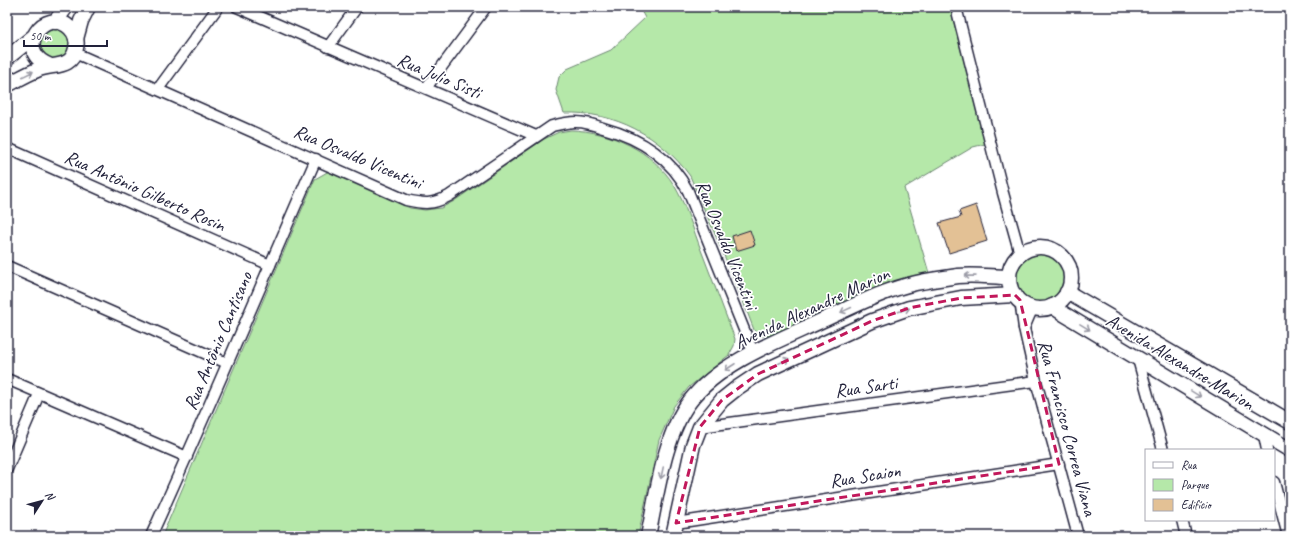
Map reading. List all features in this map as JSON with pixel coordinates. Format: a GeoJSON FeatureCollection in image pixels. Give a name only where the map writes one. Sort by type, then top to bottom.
{"type":"FeatureCollection","features":[{"type":"Feature","properties":{"kind":"street"},"geometry":{"type":"LineString","coordinates":[[55,22],[66,7]]}},
{"type":"Feature","properties":{"kind":"street"},"geometry":{"type":"LineString","coordinates":[[7,84],[38,69],[65,64],[71,59],[76,46],[81,21],[88,7]]}},
{"type":"Feature","properties":{"kind":"street"},"geometry":{"type":"LineString","coordinates":[[158,89],[218,7]]}},
{"type":"Feature","properties":{"kind":"street","name":"Rua Julio Sisti"},"geometry":{"type":"LineString","coordinates":[[236,7],[536,136]]}},
{"type":"Feature","properties":{"kind":"street"},"geometry":{"type":"LineString","coordinates":[[328,47],[357,7]]}},
{"type":"Feature","properties":{"kind":"street"},"geometry":{"type":"LineString","coordinates":[[426,88],[486,7]]}},
{"type":"Feature","properties":{"kind":"street"},"geometry":{"type":"LineString","coordinates":[[956,7],[1020,254]]}},
{"type":"Feature","properties":{"kind":"street"},"geometry":{"type":"LineString","coordinates":[[7,58],[33,38],[42,26],[48,23],[62,23],[69,27],[73,32],[76,46]]}},
{"type":"Feature","properties":{"kind":"street"},"geometry":{"type":"LineString","coordinates":[[33,38],[34,52],[38,59],[44,64],[51,66]]}},
{"type":"Feature","properties":{"kind":"street","name":"Rua Osvaldo Vicentini"},"geometry":{"type":"LineString","coordinates":[[76,46],[158,89],[406,200],[423,203],[438,202],[449,196],[552,126],[566,122],[578,121],[627,136],[642,143],[671,165],[682,179],[753,352]]}},
{"type":"Feature","properties":{"kind":"street","name":"Rua Antônio Gilberto Rosin"},"geometry":{"type":"LineString","coordinates":[[7,148],[270,265]]}},
{"type":"Feature","properties":{"kind":"street","name":"Rua Antônio Cantisano"},"geometry":{"type":"LineString","coordinates":[[151,536],[187,457],[226,363],[316,159]]}},
{"type":"Feature","properties":{"kind":"street"},"geometry":{"type":"LineString","coordinates":[[1039,247],[1050,248],[1059,254],[1066,262],[1070,272],[1071,282],[1067,292],[1061,300],[1052,306],[1042,309],[1033,307],[1017,298],[1011,287],[1009,277],[1012,264],[1020,254],[1029,249],[1039,247]]}},
{"type":"Feature","properties":{"kind":"street"},"geometry":{"type":"LineString","coordinates":[[7,266],[226,363]]}},
{"type":"Feature","properties":{"kind":"street","name":"Avenida Alexandre Marion"},"geometry":{"type":"LineString","coordinates":[[648,536],[665,457],[677,424],[690,402],[700,390],[717,376],[753,352],[896,288],[959,276],[1009,277]]}},
{"type":"Feature","properties":{"kind":"street","name":"Avenida Alexandre Marion"},"geometry":{"type":"LineString","coordinates":[[1067,292],[1290,422]]}},
{"type":"Feature","properties":{"kind":"street","name":"Avenida Alexandre Marion"},"geometry":{"type":"LineString","coordinates":[[675,529],[693,445],[700,427],[722,400],[758,374],[872,321],[909,308],[961,298],[1017,298]]}},
{"type":"Feature","properties":{"kind":"street","name":"Rua Francisco Correa Viana"},"geometry":{"type":"LineString","coordinates":[[1017,298],[1036,381],[1078,536]]}},
{"type":"Feature","properties":{"kind":"street","name":"Avenida Alexandre Marion"},"geometry":{"type":"LineString","coordinates":[[1052,306],[1290,450]]}},
{"type":"Feature","properties":{"kind":"street","name":"Rua Francisco Correa Viana"},"geometry":{"type":"LineString","coordinates":[[1024,328],[1033,307]]}},
{"type":"Feature","properties":{"kind":"street"},"geometry":{"type":"LineString","coordinates":[[1138,359],[1163,449]]}},
{"type":"Feature","properties":{"kind":"street"},"geometry":{"type":"LineString","coordinates":[[7,379],[187,457]]}},
{"type":"Feature","properties":{"kind":"street","name":"Rua Sarti"},"geometry":{"type":"LineString","coordinates":[[700,427],[1036,381]]}},
{"type":"Feature","properties":{"kind":"street"},"geometry":{"type":"LineString","coordinates":[[7,469],[39,394]]}},
{"type":"Feature","properties":{"kind":"street"},"geometry":{"type":"LineString","coordinates":[[1264,435],[1267,449]]}},
{"type":"Feature","properties":{"kind":"street","name":"Rua Scaion"},"geometry":{"type":"LineString","coordinates":[[675,529],[1059,464]]}},
{"type":"Feature","properties":{"kind":"street"},"geometry":{"type":"LineString","coordinates":[[1275,486],[1288,536]]}},
{"type":"Feature","properties":{"kind":"street"},"geometry":{"type":"LineString","coordinates":[[1182,521],[1186,536]]}},
{"type":"Feature","properties":{"kind":"highlighted area"},"geometry":{"type":"Polygon","coordinates":[[[1015,295],[1020,300],[1059,464],[676,523],[700,427],[722,400],[758,374],[872,321],[909,308],[961,298],[1015,295]]]}},
{"type":"Feature","properties":{"kind":"green space"},"geometry":{"type":"Polygon","coordinates":[[[639,7],[851,7],[851,9],[870,7],[950,7],[985,144],[973,147],[904,188],[929,273],[869,293],[772,335],[762,336],[756,332],[690,176],[678,162],[651,138],[635,129],[601,116],[583,113],[564,113],[556,90],[559,77],[567,69],[611,50],[645,18],[639,7]]]}},
{"type":"Feature","properties":{"kind":"green space"},"geometry":{"type":"Polygon","coordinates":[[[55,29],[66,33],[70,44],[66,55],[55,59],[44,55],[40,44],[44,33],[55,29]]]}},
{"type":"Feature","properties":{"kind":"green space"},"geometry":{"type":"Polygon","coordinates":[[[571,130],[601,134],[629,145],[655,162],[665,173],[674,185],[686,208],[735,339],[734,346],[729,355],[689,387],[674,406],[659,440],[638,536],[162,536],[315,179],[329,171],[410,208],[425,210],[441,208],[454,201],[544,139],[559,132],[571,130]]]}},
{"type":"Feature","properties":{"kind":"green space"},"geometry":{"type":"Polygon","coordinates":[[[1035,253],[1045,253],[1058,260],[1065,273],[1065,283],[1058,296],[1045,303],[1035,303],[1026,299],[1019,292],[1015,283],[1015,273],[1019,264],[1026,257],[1035,253]]]}},
{"type":"Feature","properties":{"kind":"building"},"geometry":{"type":"Polygon","coordinates":[[[976,205],[987,241],[949,253],[939,223],[961,217],[959,211],[976,205]]]}},
{"type":"Feature","properties":{"kind":"building"},"geometry":{"type":"Polygon","coordinates":[[[750,230],[755,245],[736,251],[732,236],[750,230]]]}}]}
